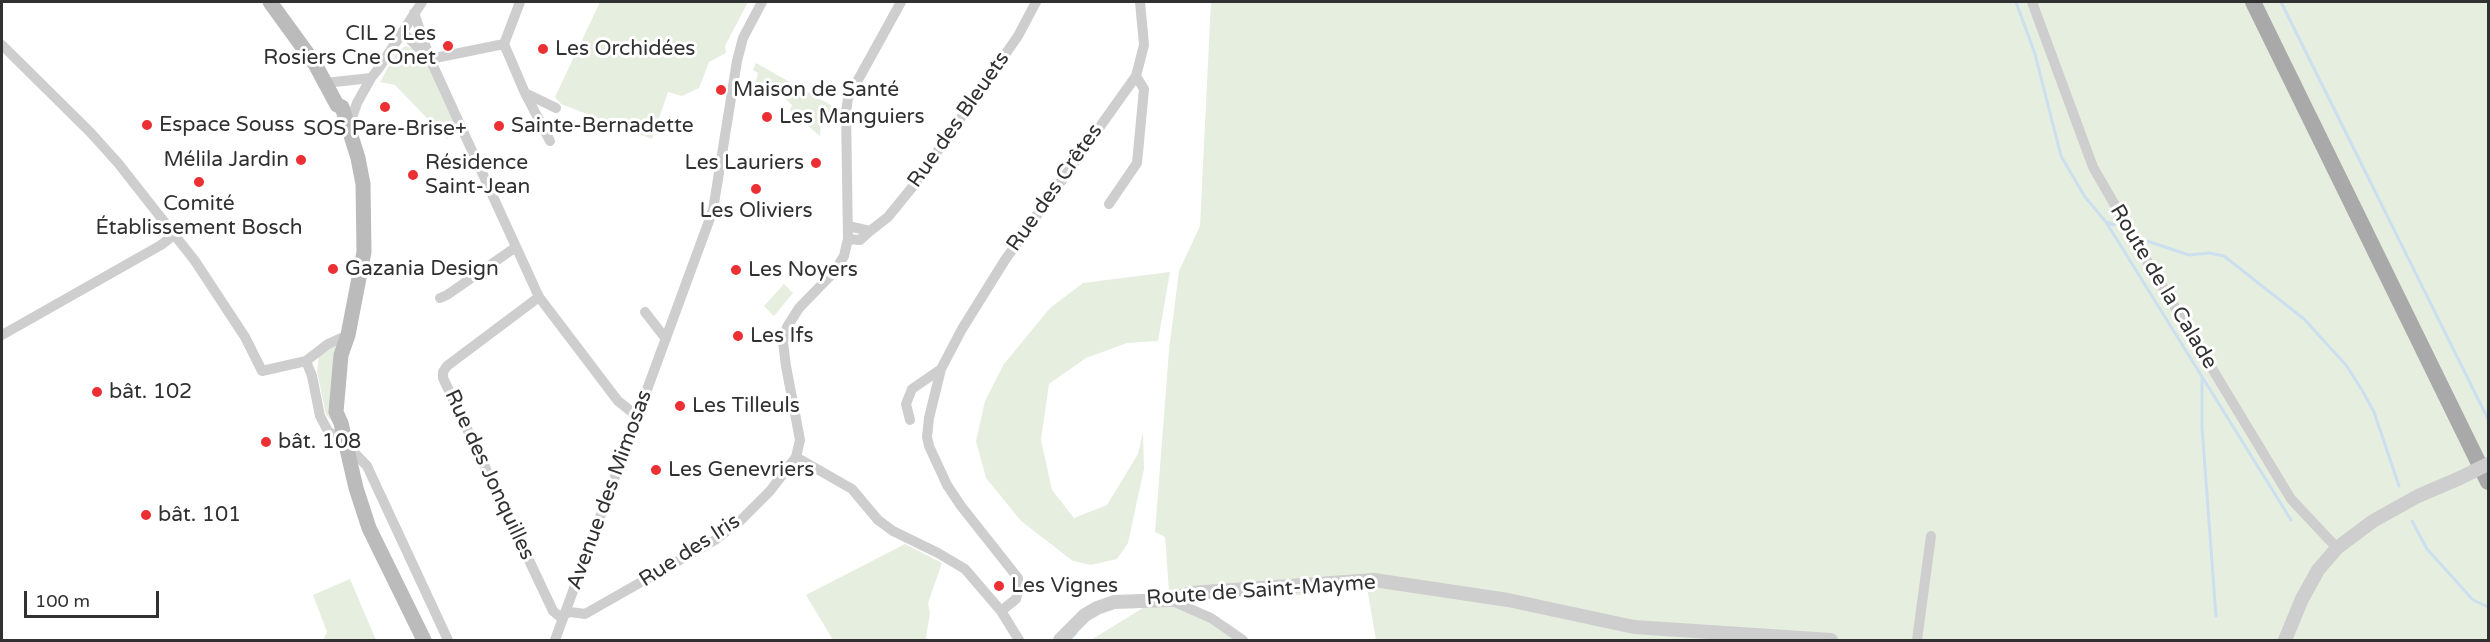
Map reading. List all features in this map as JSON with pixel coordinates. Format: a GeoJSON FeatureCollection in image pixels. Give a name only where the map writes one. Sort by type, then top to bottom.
{"type":"FeatureCollection","features":[{"type":"Feature","properties":{"kind":"main road"},"geometry":{"type":"LineString","coordinates":[[270,2],[326,83],[336,103],[342,107],[349,126],[363,184],[364,252],[348,335],[341,355],[336,412],[341,423],[356,488],[376,543],[424,640]]}},
{"type":"Feature","properties":{"kind":"main road"},"geometry":{"type":"LineString","coordinates":[[2253,2],[2488,482]]}},
{"type":"Feature","properties":{"kind":"main road"},"geometry":{"type":"LineString","coordinates":[[367,519],[375,525],[430,640]]}},
{"type":"Feature","properties":{"kind":"street"},"geometry":{"type":"LineString","coordinates":[[408,2],[418,8],[430,59],[539,297],[618,401],[637,416]]}},
{"type":"Feature","properties":{"kind":"street"},"geometry":{"type":"LineString","coordinates":[[520,2],[504,44],[549,141]]}},
{"type":"Feature","properties":{"kind":"street","name":"Avenue des Mimosas"},"geometry":{"type":"LineString","coordinates":[[555,640],[713,210],[736,62],[743,38],[762,2]]}},
{"type":"Feature","properties":{"kind":"street"},"geometry":{"type":"LineString","coordinates":[[901,2],[848,98],[846,112],[848,239],[844,256],[834,272],[799,308],[788,327],[783,342],[800,440],[796,457],[852,489],[878,520],[893,531],[965,569],[1001,611],[1019,640]]}},
{"type":"Feature","properties":{"kind":"street","name":"Rue des Bleuets"},"geometry":{"type":"LineString","coordinates":[[848,239],[860,240],[888,217],[914,185],[1018,36],[1036,2]]}},
{"type":"Feature","properties":{"kind":"street","name":"Rue des Crêtes"},"geometry":{"type":"LineString","coordinates":[[1001,611],[1016,599],[1019,588],[1018,578],[976,527],[947,485],[929,446],[927,437],[940,369],[1005,260],[1136,76],[1144,45],[1140,2]]}},
{"type":"Feature","properties":{"kind":"street","name":"Route de la Calade"},"geometry":{"type":"LineString","coordinates":[[2032,2],[2093,167],[2291,499],[2337,548]]}},
{"type":"Feature","properties":{"kind":"street"},"geometry":{"type":"LineString","coordinates":[[349,126],[357,103],[371,78],[418,8]]}},
{"type":"Feature","properties":{"kind":"street"},"geometry":{"type":"LineString","coordinates":[[403,33],[430,59]]}},
{"type":"Feature","properties":{"kind":"street"},"geometry":{"type":"LineString","coordinates":[[430,59],[504,44]]}},
{"type":"Feature","properties":{"kind":"street"},"geometry":{"type":"LineString","coordinates":[[2,45],[104,147],[195,261],[245,337],[262,370],[306,361],[328,344],[348,335]]}},
{"type":"Feature","properties":{"kind":"street"},"geometry":{"type":"LineString","coordinates":[[1109,204],[1137,163],[1144,89],[1136,76]]}},
{"type":"Feature","properties":{"kind":"street"},"geometry":{"type":"LineString","coordinates":[[326,83],[371,78]]}},
{"type":"Feature","properties":{"kind":"street"},"geometry":{"type":"LineString","coordinates":[[525,93],[556,108]]}},
{"type":"Feature","properties":{"kind":"street"},"geometry":{"type":"LineString","coordinates":[[336,103],[357,103]]}},
{"type":"Feature","properties":{"kind":"street"},"geometry":{"type":"LineString","coordinates":[[848,226],[870,231]]}},
{"type":"Feature","properties":{"kind":"street"},"geometry":{"type":"LineString","coordinates":[[2,335],[161,246],[174,235]]}},
{"type":"Feature","properties":{"kind":"street"},"geometry":{"type":"LineString","coordinates":[[440,298],[516,247]]}},
{"type":"Feature","properties":{"kind":"street","name":"Rue des Jonquilles"},"geometry":{"type":"LineString","coordinates":[[539,297],[447,366],[443,372],[443,378],[549,603],[559,616],[565,614]]}},
{"type":"Feature","properties":{"kind":"street"},"geometry":{"type":"LineString","coordinates":[[645,312],[666,339]]}},
{"type":"Feature","properties":{"kind":"street"},"geometry":{"type":"LineString","coordinates":[[306,361],[312,376],[320,416],[328,431],[345,443],[367,466],[448,640]]}},
{"type":"Feature","properties":{"kind":"street","name":"Rue des Crêtes"},"geometry":{"type":"LineString","coordinates":[[910,420],[906,404],[912,389],[940,369]]}},
{"type":"Feature","properties":{"kind":"street","name":"Rue des Iris"},"geometry":{"type":"LineString","coordinates":[[565,614],[570,612],[585,614],[594,610],[715,540],[741,520],[770,491],[796,457]]}},
{"type":"Feature","properties":{"kind":"street"},"geometry":{"type":"LineString","coordinates":[[2285,640],[2302,599],[2318,570],[2337,548],[2373,521],[2418,496],[2488,464]]}},
{"type":"Feature","properties":{"kind":"street"},"geometry":{"type":"LineString","coordinates":[[1917,640],[1931,536]]}},
{"type":"Feature","properties":{"kind":"street","name":"Route de Saint-Mayme"},"geometry":{"type":"LineString","coordinates":[[1060,640],[1085,615],[1097,608],[1124,600],[1170,600],[1191,593],[1374,580],[1508,600],[1634,627],[1831,640]]}},
{"type":"Feature","properties":{"kind":"street"},"geometry":{"type":"LineString","coordinates":[[1170,600],[1211,618],[1243,640]]}},
{"type":"Feature","properties":{"kind":"green space"},"geometry":{"type":"Polygon","coordinates":[[[600,2],[748,2],[725,46],[726,53],[709,62],[699,88],[682,96],[668,92],[652,139],[561,104],[555,97],[600,2]]]}},
{"type":"Feature","properties":{"kind":"green space"},"geometry":{"type":"Polygon","coordinates":[[[1211,2],[2488,2],[2488,640],[1376,640],[1367,588],[1279,597],[1169,591],[1165,537],[1155,532],[1169,350],[1179,271],[1200,226],[1211,2]]]}},
{"type":"Feature","properties":{"kind":"green space"},"geometry":{"type":"Polygon","coordinates":[[[406,46],[414,49],[426,62],[459,133],[447,139],[395,85],[380,82],[397,51],[406,46]]]}},
{"type":"Feature","properties":{"kind":"green space"},"geometry":{"type":"Polygon","coordinates":[[[756,63],[836,108],[831,124],[821,122],[820,136],[790,111],[792,105],[767,82],[764,89],[755,85],[758,73],[753,70],[756,63]]]}},
{"type":"Feature","properties":{"kind":"green space"},"geometry":{"type":"Polygon","coordinates":[[[1170,272],[1158,341],[1127,343],[1086,358],[1049,384],[1041,440],[1052,490],[1074,518],[1107,505],[1138,454],[1143,432],[1144,469],[1128,543],[1117,559],[1091,565],[1073,561],[1021,521],[986,478],[976,441],[985,401],[1004,364],[1050,308],[1083,283],[1170,272]]]}},
{"type":"Feature","properties":{"kind":"green space"},"geometry":{"type":"Polygon","coordinates":[[[784,284],[793,293],[774,316],[764,306],[784,284]]]}},
{"type":"Feature","properties":{"kind":"green space"},"geometry":{"type":"Polygon","coordinates":[[[336,343],[330,393],[333,422],[326,415],[317,371],[319,355],[336,343]]]}},
{"type":"Feature","properties":{"kind":"green space"},"geometry":{"type":"Polygon","coordinates":[[[905,544],[942,563],[928,603],[930,613],[926,638],[928,640],[833,640],[806,595],[905,544]]]}},
{"type":"Feature","properties":{"kind":"green space"},"geometry":{"type":"Polygon","coordinates":[[[350,579],[376,640],[323,640],[327,632],[313,595],[350,579]]]}},
{"type":"Feature","properties":{"kind":"green space"},"geometry":{"type":"Polygon","coordinates":[[[1159,598],[1250,640],[1091,640],[1159,598]]]}},
{"type":"Feature","properties":{"kind":"waterway"},"geometry":{"type":"LineString","coordinates":[[2016,2],[2035,54],[2061,156],[2085,197],[2106,222],[2114,225]]}},
{"type":"Feature","properties":{"kind":"waterway"},"geometry":{"type":"LineString","coordinates":[[2281,2],[2488,419]]}},
{"type":"Feature","properties":{"kind":"waterway"},"geometry":{"type":"LineString","coordinates":[[2106,222],[2291,520]]}},
{"type":"Feature","properties":{"kind":"waterway"},"geometry":{"type":"LineString","coordinates":[[2147,241],[2189,255],[2209,253],[2224,256],[2304,319],[2346,365],[2362,390],[2374,412],[2399,486]]}},
{"type":"Feature","properties":{"kind":"waterway"},"geometry":{"type":"LineString","coordinates":[[2202,379],[2202,427],[2216,616]]}},
{"type":"Feature","properties":{"kind":"waterway"},"geometry":{"type":"LineString","coordinates":[[2412,521],[2427,549],[2473,600],[2488,607]]}},
{"type":"Feature","properties":{"kind":"waterway"},"geometry":{"type":"LineString","coordinates":[[1069,640],[1076,633]]}},
{"type":"Feature","properties":{"kind":"place","name":"CIL 2 Les Rosiers Cne Onet"},"geometry":{"type":"Point","coordinates":[448,46]}},
{"type":"Feature","properties":{"kind":"place","name":"Les Orchidées"},"geometry":{"type":"Point","coordinates":[543,49]}},
{"type":"Feature","properties":{"kind":"place","name":"Maison de Santé"},"geometry":{"type":"Point","coordinates":[721,90]}},
{"type":"Feature","properties":{"kind":"place","name":"SOS Pare-Brise+"},"geometry":{"type":"Point","coordinates":[385,107]}},
{"type":"Feature","properties":{"kind":"place","name":"Les Manguiers"},"geometry":{"type":"Point","coordinates":[767,117]}},
{"type":"Feature","properties":{"kind":"place","name":"Espace Souss"},"geometry":{"type":"Point","coordinates":[147,125]}},
{"type":"Feature","properties":{"kind":"place","name":"Sainte-Bernadette"},"geometry":{"type":"Point","coordinates":[499,126]}},
{"type":"Feature","properties":{"kind":"place","name":"Mélila Jardin"},"geometry":{"type":"Point","coordinates":[301,160]}},
{"type":"Feature","properties":{"kind":"place","name":"Les Lauriers"},"geometry":{"type":"Point","coordinates":[816,163]}},
{"type":"Feature","properties":{"kind":"place","name":"Résidence Saint-Jean"},"geometry":{"type":"Point","coordinates":[413,175]}},
{"type":"Feature","properties":{"kind":"place","name":"Comité Établissement Bosch"},"geometry":{"type":"Point","coordinates":[199,182]}},
{"type":"Feature","properties":{"kind":"place","name":"Les Oliviers"},"geometry":{"type":"Point","coordinates":[756,189]}},
{"type":"Feature","properties":{"kind":"place","name":"Gazania Design"},"geometry":{"type":"Point","coordinates":[333,269]}},
{"type":"Feature","properties":{"kind":"place","name":"Les Noyers"},"geometry":{"type":"Point","coordinates":[736,270]}},
{"type":"Feature","properties":{"kind":"place","name":"Les Ifs"},"geometry":{"type":"Point","coordinates":[738,336]}},
{"type":"Feature","properties":{"kind":"place","name":"bât. 102"},"geometry":{"type":"Point","coordinates":[97,392]}},
{"type":"Feature","properties":{"kind":"place","name":"Les Tilleuls"},"geometry":{"type":"Point","coordinates":[680,406]}},
{"type":"Feature","properties":{"kind":"place","name":"bât. 108"},"geometry":{"type":"Point","coordinates":[266,442]}},
{"type":"Feature","properties":{"kind":"place","name":"Les Genevriers"},"geometry":{"type":"Point","coordinates":[656,470]}},
{"type":"Feature","properties":{"kind":"place","name":"bât. 101"},"geometry":{"type":"Point","coordinates":[146,515]}},
{"type":"Feature","properties":{"kind":"place","name":"Les Vignes"},"geometry":{"type":"Point","coordinates":[999,586]}}]}
